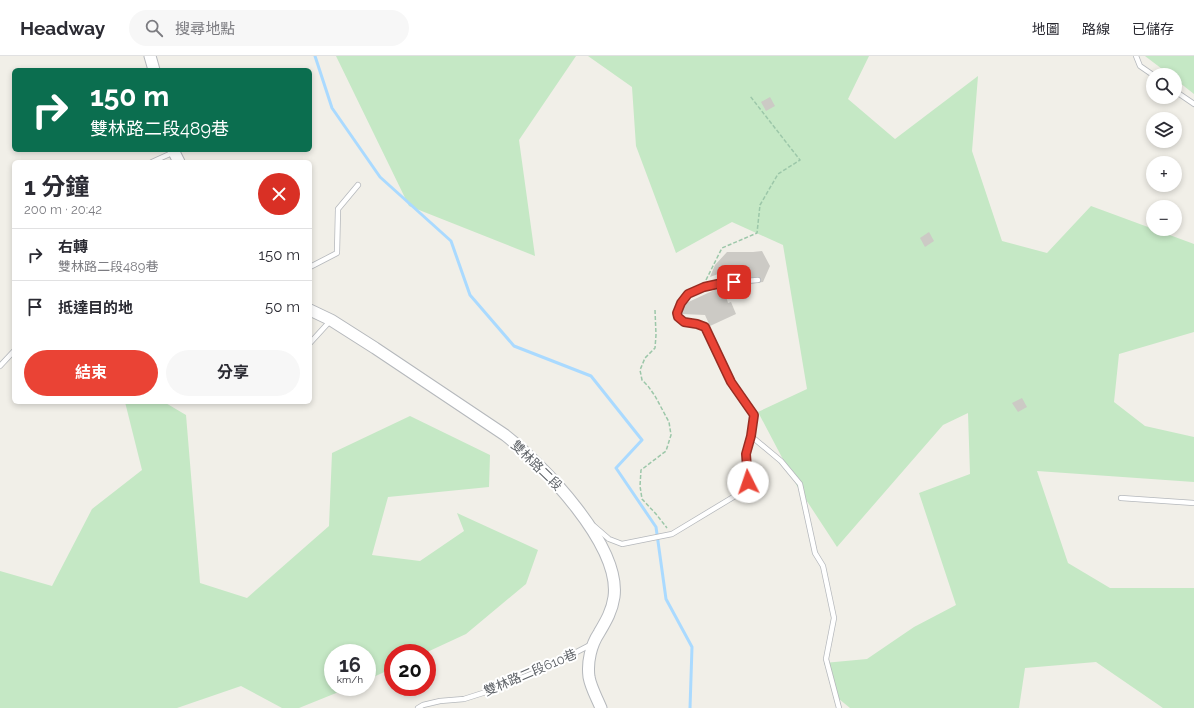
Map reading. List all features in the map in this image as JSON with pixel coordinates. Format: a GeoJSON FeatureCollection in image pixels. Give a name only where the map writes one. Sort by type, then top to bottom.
{"type":"FeatureCollection","features":[{"type":"Feature","properties":{"kind":"street"},"geometry":{"type":"LineString","coordinates":[[150,56],[153,68]]}},
{"type":"Feature","properties":{"kind":"street","name":"雙林路二段"},"geometry":{"type":"LineString","coordinates":[[312,311],[331,320],[375,348],[505,435],[525,451],[553,479],[584,517],[605,553],[613,576],[614,586],[611,611],[594,643],[591,653],[589,676],[591,685],[601,708]]}},
{"type":"Feature","properties":{"kind":"lane"},"geometry":{"type":"LineString","coordinates":[[1136,56],[1140,66],[1146,70]]}},
{"type":"Feature","properties":{"kind":"lane"},"geometry":{"type":"LineString","coordinates":[[1182,96],[1194,104]]}},
{"type":"Feature","properties":{"kind":"lane"},"geometry":{"type":"LineString","coordinates":[[159,160],[175,155]]}},
{"type":"Feature","properties":{"kind":"lane"},"geometry":{"type":"LineString","coordinates":[[312,266],[337,253],[338,209],[358,185]]}},
{"type":"Feature","properties":{"kind":"lane"},"geometry":{"type":"LineString","coordinates":[[584,517],[609,539],[622,544],[672,534],[740,493],[748,482],[746,454],[751,436],[754,415],[731,382],[705,327],[684,322],[678,317],[677,313],[681,303],[688,294],[704,287],[722,283],[758,280]]}},
{"type":"Feature","properties":{"kind":"lane"},"geometry":{"type":"LineString","coordinates":[[312,341],[331,320]]}},
{"type":"Feature","properties":{"kind":"lane"},"geometry":{"type":"LineString","coordinates":[[0,366],[12,353]]}},
{"type":"Feature","properties":{"kind":"lane"},"geometry":{"type":"LineString","coordinates":[[751,436],[781,461],[800,484],[815,553],[823,566],[834,618],[826,659],[839,708]]}},
{"type":"Feature","properties":{"kind":"lane"},"geometry":{"type":"LineString","coordinates":[[1121,498],[1194,503]]}},
{"type":"Feature","properties":{"kind":"lane","name":"雙林路二段610巷"},"geometry":{"type":"LineString","coordinates":[[418,708],[423,705],[440,701],[464,699],[486,692],[546,668],[594,643]]}},
{"type":"Feature","properties":{"kind":"path"},"geometry":{"type":"LineString","coordinates":[[704,287],[707,277],[722,248],[757,233],[760,205],[778,174],[800,160],[750,96]]}},
{"type":"Feature","properties":{"kind":"path"},"geometry":{"type":"LineString","coordinates":[[655,310],[655,348],[645,358],[640,370],[642,380],[655,396],[669,422],[671,435],[666,451],[641,470],[640,486],[642,499],[672,534]]}},
{"type":"Feature","properties":{"kind":"green space"},"geometry":{"type":"Polygon","coordinates":[[[336,56],[576,56],[519,140],[535,256],[409,206],[336,56]]]}},
{"type":"Feature","properties":{"kind":"green space"},"geometry":{"type":"Polygon","coordinates":[[[588,56],[869,56],[848,99],[895,139],[978,76],[972,151],[1002,241],[1047,253],[1091,206],[1146,226],[1146,236],[1172,236],[1194,244],[1194,332],[1119,354],[1114,402],[1145,426],[1194,437],[1194,482],[1037,471],[1068,563],[1110,588],[1194,588],[1194,708],[1163,708],[1096,662],[1025,668],[1019,708],[850,708],[839,699],[824,663],[867,659],[914,627],[956,605],[919,493],[970,474],[968,413],[943,425],[837,547],[797,486],[758,412],[807,389],[783,245],[732,222],[676,253],[636,146],[632,87],[588,56]]]}},
{"type":"Feature","properties":{"kind":"green space"},"geometry":{"type":"Polygon","coordinates":[[[1145,56],[1194,56],[1194,94],[1182,85],[1182,68],[1161,68],[1145,56]]]}},
{"type":"Feature","properties":{"kind":"green space"},"geometry":{"type":"Polygon","coordinates":[[[126,404],[167,404],[186,415],[200,583],[247,598],[329,526],[332,453],[410,416],[490,455],[489,487],[388,497],[372,555],[420,561],[464,531],[457,513],[538,550],[526,584],[466,634],[436,648],[436,644],[384,644],[384,672],[376,676],[376,644],[324,644],[324,696],[329,696],[299,708],[282,708],[241,686],[177,708],[0,708],[0,571],[52,586],[92,509],[142,470],[126,404]]]}},
{"type":"Feature","properties":{"kind":"building"},"geometry":{"type":"Polygon","coordinates":[[[770,97],[775,106],[766,111],[761,102],[770,97]]]}},
{"type":"Feature","properties":{"kind":"building"},"geometry":{"type":"Polygon","coordinates":[[[929,232],[934,241],[925,247],[920,238],[929,232]]]}},
{"type":"Feature","properties":{"kind":"building"},"geometry":{"type":"Polygon","coordinates":[[[762,251],[770,266],[763,282],[749,284],[750,273],[726,271],[710,277],[715,265],[727,252],[762,251]]]}},
{"type":"Feature","properties":{"kind":"building"},"geometry":{"type":"Polygon","coordinates":[[[723,286],[728,303],[731,302],[736,314],[710,326],[705,315],[682,314],[682,305],[723,286]]]}},
{"type":"Feature","properties":{"kind":"building"},"geometry":{"type":"Polygon","coordinates":[[[1022,398],[1027,407],[1018,412],[1012,403],[1022,398]]]}},
{"type":"Feature","properties":{"kind":"waterway"},"geometry":{"type":"LineString","coordinates":[[315,56],[332,108],[380,177],[451,241],[470,295],[514,346],[591,376],[642,440],[616,468],[656,527],[666,599],[692,647],[690,708]]}},
{"type":"Feature","properties":{"kind":"route"},"geometry":{"type":"LineString","coordinates":[[734,282],[704,287],[688,294],[681,303],[677,313],[678,317],[684,322],[705,327],[731,382],[754,415],[751,436],[746,454],[748,482]]}}]}
